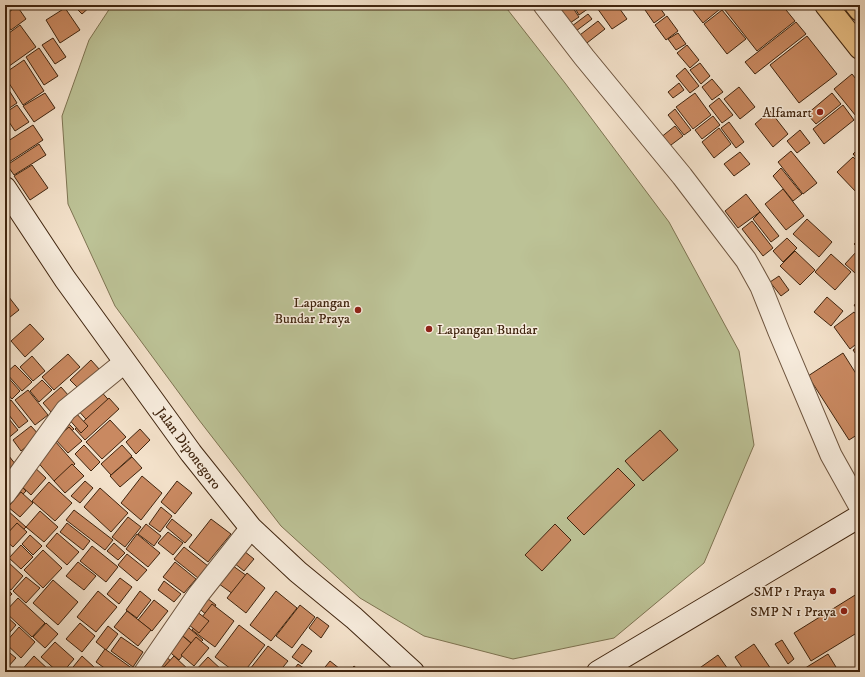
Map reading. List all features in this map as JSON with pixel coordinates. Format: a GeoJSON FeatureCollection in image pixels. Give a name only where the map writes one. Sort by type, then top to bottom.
{"type":"FeatureCollection","features":[{"type":"Feature","properties":{"kind":"highway"},"geometry":{"type":"LineString","coordinates":[[826,5],[860,48]]}},
{"type":"Feature","properties":{"kind":"highway"},"geometry":{"type":"LineString","coordinates":[[856,5],[860,10]]}},
{"type":"Feature","properties":{"kind":"main road","name":"Jalan Diponegoro"},"geometry":{"type":"LineString","coordinates":[[5,188],[65,279],[190,453],[251,528],[298,572],[354,618],[413,672]]}},
{"type":"Feature","properties":{"kind":"main road"},"geometry":{"type":"LineString","coordinates":[[598,672],[860,516]]}},
{"type":"Feature","properties":{"kind":"street"},"geometry":{"type":"LineString","coordinates":[[544,5],[584,57],[682,176],[746,260],[761,287],[831,455],[860,507]]}},
{"type":"Feature","properties":{"kind":"street"},"geometry":{"type":"LineString","coordinates":[[5,494],[66,410],[125,362]]}},
{"type":"Feature","properties":{"kind":"street"},"geometry":{"type":"LineString","coordinates":[[145,672],[198,595],[251,528]]}},
{"type":"Feature","properties":{"kind":"green space","name":"Lapangan Bundar"},"geometry":{"type":"Polygon","coordinates":[[[112,5],[504,5],[565,83],[669,222],[739,351],[754,445],[704,563],[614,638],[513,659],[424,636],[360,598],[281,526],[199,420],[115,306],[68,204],[62,116],[89,40],[112,5]]]}},
{"type":"Feature","properties":{"kind":"building"},"geometry":{"type":"Polygon","coordinates":[[[73,5],[92,5],[82,14],[73,5]]]}},
{"type":"Feature","properties":{"kind":"building"},"geometry":{"type":"Polygon","coordinates":[[[553,5],[571,5],[579,17],[567,25],[553,5]]]}},
{"type":"Feature","properties":{"kind":"building"},"geometry":{"type":"Polygon","coordinates":[[[573,5],[592,5],[592,6],[579,15],[573,5]]]}},
{"type":"Feature","properties":{"kind":"building"},"geometry":{"type":"Polygon","coordinates":[[[595,5],[617,5],[627,19],[612,29],[595,5]]]}},
{"type":"Feature","properties":{"kind":"building"},"geometry":{"type":"Polygon","coordinates":[[[646,5],[658,5],[665,15],[654,23],[643,7],[646,5]]]}},
{"type":"Feature","properties":{"kind":"building"},"geometry":{"type":"Polygon","coordinates":[[[689,5],[717,5],[720,9],[703,23],[689,5]]]}},
{"type":"Feature","properties":{"kind":"building"},"geometry":{"type":"Polygon","coordinates":[[[721,5],[782,5],[795,21],[757,51],[721,5]]]}},
{"type":"Feature","properties":{"kind":"building"},"geometry":{"type":"Polygon","coordinates":[[[17,6],[26,19],[11,30],[5,22],[5,15],[17,6]]]}},
{"type":"Feature","properties":{"kind":"building"},"geometry":{"type":"Polygon","coordinates":[[[65,8],[80,30],[60,43],[46,20],[65,8]]]}},
{"type":"Feature","properties":{"kind":"building"},"geometry":{"type":"Polygon","coordinates":[[[722,10],[746,39],[727,54],[704,24],[722,10]]]}},
{"type":"Feature","properties":{"kind":"building"},"geometry":{"type":"Polygon","coordinates":[[[588,14],[592,19],[576,31],[572,26],[588,14]]]}},
{"type":"Feature","properties":{"kind":"building"},"geometry":{"type":"Polygon","coordinates":[[[667,16],[678,31],[666,40],[655,25],[667,16]]]}},
{"type":"Feature","properties":{"kind":"building"},"geometry":{"type":"Polygon","coordinates":[[[598,21],[605,29],[583,46],[576,38],[598,21]]]}},
{"type":"Feature","properties":{"kind":"building"},"geometry":{"type":"Polygon","coordinates":[[[796,22],[806,34],[755,74],[745,62],[796,22]]]}},
{"type":"Feature","properties":{"kind":"building"},"geometry":{"type":"Polygon","coordinates":[[[5,25],[9,30],[5,33],[5,25]]]}},
{"type":"Feature","properties":{"kind":"building"},"geometry":{"type":"Polygon","coordinates":[[[20,25],[36,47],[5,69],[5,36],[20,25]]]}},
{"type":"Feature","properties":{"kind":"building"},"geometry":{"type":"Polygon","coordinates":[[[678,33],[686,44],[676,50],[668,39],[678,33]]]}},
{"type":"Feature","properties":{"kind":"building"},"geometry":{"type":"Polygon","coordinates":[[[807,36],[837,74],[799,103],[770,65],[807,36]]]}},
{"type":"Feature","properties":{"kind":"building"},"geometry":{"type":"Polygon","coordinates":[[[53,38],[66,57],[55,64],[42,45],[53,38]]]}},
{"type":"Feature","properties":{"kind":"building"},"geometry":{"type":"Polygon","coordinates":[[[687,45],[699,60],[690,68],[677,53],[687,45]]]}},
{"type":"Feature","properties":{"kind":"building"},"geometry":{"type":"Polygon","coordinates":[[[39,48],[58,76],[44,85],[26,57],[39,48]]]}},
{"type":"Feature","properties":{"kind":"building"},"geometry":{"type":"Polygon","coordinates":[[[24,60],[44,91],[23,105],[5,77],[5,73],[24,60]]]}},
{"type":"Feature","properties":{"kind":"building"},"geometry":{"type":"Polygon","coordinates":[[[700,63],[710,76],[701,84],[690,70],[700,63]]]}},
{"type":"Feature","properties":{"kind":"building"},"geometry":{"type":"Polygon","coordinates":[[[685,68],[699,86],[690,93],[676,76],[685,68]]]}},
{"type":"Feature","properties":{"kind":"building"},"geometry":{"type":"Polygon","coordinates":[[[852,74],[860,84],[860,121],[834,89],[852,74]]]}},
{"type":"Feature","properties":{"kind":"building"},"geometry":{"type":"Polygon","coordinates":[[[712,79],[723,92],[712,100],[702,87],[712,79]]]}},
{"type":"Feature","properties":{"kind":"building"},"geometry":{"type":"Polygon","coordinates":[[[679,83],[684,90],[673,98],[668,92],[679,83]]]}},
{"type":"Feature","properties":{"kind":"building"},"geometry":{"type":"Polygon","coordinates":[[[5,84],[17,103],[5,111],[5,84]]]}},
{"type":"Feature","properties":{"kind":"building"},"geometry":{"type":"Polygon","coordinates":[[[739,87],[755,107],[740,119],[724,99],[739,87]]]}},
{"type":"Feature","properties":{"kind":"building"},"geometry":{"type":"Polygon","coordinates":[[[45,93],[55,108],[34,122],[23,106],[45,93]]]}},
{"type":"Feature","properties":{"kind":"building"},"geometry":{"type":"Polygon","coordinates":[[[695,93],[711,115],[693,129],[676,107],[695,93]]]}},
{"type":"Feature","properties":{"kind":"building"},"geometry":{"type":"Polygon","coordinates":[[[832,93],[841,104],[816,124],[807,114],[832,93]]]}},
{"type":"Feature","properties":{"kind":"building"},"geometry":{"type":"Polygon","coordinates":[[[719,98],[733,115],[722,123],[709,106],[719,98]]]}},
{"type":"Feature","properties":{"kind":"building"},"geometry":{"type":"Polygon","coordinates":[[[17,105],[29,122],[15,131],[5,116],[5,113],[17,105]]]}},
{"type":"Feature","properties":{"kind":"building"},"geometry":{"type":"Polygon","coordinates":[[[843,105],[854,120],[824,144],[813,129],[843,105]]]}},
{"type":"Feature","properties":{"kind":"building"},"geometry":{"type":"Polygon","coordinates":[[[675,109],[691,130],[684,135],[668,115],[675,109]]]}},
{"type":"Feature","properties":{"kind":"building"},"geometry":{"type":"Polygon","coordinates":[[[770,111],[788,134],[773,147],[755,124],[770,111]]]}},
{"type":"Feature","properties":{"kind":"building"},"geometry":{"type":"Polygon","coordinates":[[[713,116],[720,125],[702,139],[695,130],[713,116]]]}},
{"type":"Feature","properties":{"kind":"building"},"geometry":{"type":"Polygon","coordinates":[[[5,121],[10,129],[5,132],[5,121]]]}},
{"type":"Feature","properties":{"kind":"building"},"geometry":{"type":"Polygon","coordinates":[[[729,122],[744,142],[736,148],[721,128],[729,122]]]}},
{"type":"Feature","properties":{"kind":"building"},"geometry":{"type":"Polygon","coordinates":[[[33,125],[43,140],[9,162],[5,155],[5,143],[33,125]]]}},
{"type":"Feature","properties":{"kind":"building"},"geometry":{"type":"Polygon","coordinates":[[[675,126],[683,136],[667,148],[660,138],[675,126]]]}},
{"type":"Feature","properties":{"kind":"building"},"geometry":{"type":"Polygon","coordinates":[[[719,128],[731,144],[714,158],[702,142],[719,128]]]}},
{"type":"Feature","properties":{"kind":"building"},"geometry":{"type":"Polygon","coordinates":[[[800,130],[810,143],[797,153],[787,141],[800,130]]]}},
{"type":"Feature","properties":{"kind":"building"},"geometry":{"type":"Polygon","coordinates":[[[39,144],[46,155],[14,175],[7,165],[39,144]]]}},
{"type":"Feature","properties":{"kind":"building"},"geometry":{"type":"Polygon","coordinates":[[[860,147],[860,162],[853,154],[860,147]]]}},
{"type":"Feature","properties":{"kind":"building"},"geometry":{"type":"Polygon","coordinates":[[[791,151],[817,183],[803,194],[778,162],[791,151]]]}},
{"type":"Feature","properties":{"kind":"building"},"geometry":{"type":"Polygon","coordinates":[[[740,152],[750,164],[734,176],[724,164],[740,152]]]}},
{"type":"Feature","properties":{"kind":"building"},"geometry":{"type":"Polygon","coordinates":[[[853,157],[860,164],[860,190],[857,193],[837,172],[853,157]]]}},
{"type":"Feature","properties":{"kind":"building"},"geometry":{"type":"Polygon","coordinates":[[[32,165],[48,188],[30,200],[14,176],[32,165]]]}},
{"type":"Feature","properties":{"kind":"building"},"geometry":{"type":"Polygon","coordinates":[[[781,168],[802,194],[793,201],[773,176],[781,168]]]}},
{"type":"Feature","properties":{"kind":"building"},"geometry":{"type":"Polygon","coordinates":[[[783,189],[804,216],[786,230],[765,204],[783,189]]]}},
{"type":"Feature","properties":{"kind":"building"},"geometry":{"type":"Polygon","coordinates":[[[746,194],[760,212],[738,228],[725,211],[746,194]]]}},
{"type":"Feature","properties":{"kind":"building"},"geometry":{"type":"Polygon","coordinates":[[[760,212],[779,236],[771,242],[753,219],[760,212]]]}},
{"type":"Feature","properties":{"kind":"building"},"geometry":{"type":"Polygon","coordinates":[[[807,219],[832,242],[819,257],[793,234],[807,219]]]}},
{"type":"Feature","properties":{"kind":"building"},"geometry":{"type":"Polygon","coordinates":[[[752,221],[773,248],[763,256],[742,229],[752,221]]]}},
{"type":"Feature","properties":{"kind":"building"},"geometry":{"type":"Polygon","coordinates":[[[787,238],[797,248],[783,262],[773,251],[787,238]]]}},
{"type":"Feature","properties":{"kind":"building"},"geometry":{"type":"Polygon","coordinates":[[[860,238],[860,250],[854,244],[860,238]]]}},
{"type":"Feature","properties":{"kind":"building"},"geometry":{"type":"Polygon","coordinates":[[[795,251],[815,270],[800,285],[780,266],[795,251]]]}},
{"type":"Feature","properties":{"kind":"building"},"geometry":{"type":"Polygon","coordinates":[[[857,251],[860,254],[860,267],[855,273],[845,264],[857,251]]]}},
{"type":"Feature","properties":{"kind":"building"},"geometry":{"type":"Polygon","coordinates":[[[831,254],[851,272],[835,290],[815,272],[831,254]]]}},
{"type":"Feature","properties":{"kind":"building"},"geometry":{"type":"Polygon","coordinates":[[[779,276],[789,290],[781,296],[770,282],[779,276]]]}},
{"type":"Feature","properties":{"kind":"building"},"geometry":{"type":"Polygon","coordinates":[[[5,292],[19,310],[5,321],[5,292]]]}},
{"type":"Feature","properties":{"kind":"building"},"geometry":{"type":"Polygon","coordinates":[[[827,297],[843,311],[831,326],[814,312],[827,297]]]}},
{"type":"Feature","properties":{"kind":"building"},"geometry":{"type":"Polygon","coordinates":[[[860,301],[860,313],[854,305],[860,301]]]}},
{"type":"Feature","properties":{"kind":"building"},"geometry":{"type":"Polygon","coordinates":[[[854,312],[860,319],[860,341],[850,349],[834,327],[854,312]]]}},
{"type":"Feature","properties":{"kind":"building"},"geometry":{"type":"Polygon","coordinates":[[[30,324],[44,339],[25,357],[11,341],[30,324]]]}},
{"type":"Feature","properties":{"kind":"building"},"geometry":{"type":"Polygon","coordinates":[[[860,345],[860,360],[853,350],[860,345]]]}},
{"type":"Feature","properties":{"kind":"building"},"geometry":{"type":"Polygon","coordinates":[[[843,353],[860,380],[860,433],[849,440],[808,376],[843,353]]]}},
{"type":"Feature","properties":{"kind":"building"},"geometry":{"type":"Polygon","coordinates":[[[68,354],[80,367],[54,390],[42,377],[68,354]]]}},
{"type":"Feature","properties":{"kind":"building"},"geometry":{"type":"Polygon","coordinates":[[[32,356],[45,371],[33,381],[20,367],[32,356]]]}},
{"type":"Feature","properties":{"kind":"building"},"geometry":{"type":"Polygon","coordinates":[[[91,360],[100,370],[79,389],[70,380],[91,360]]]}},
{"type":"Feature","properties":{"kind":"building"},"geometry":{"type":"Polygon","coordinates":[[[15,365],[32,382],[22,391],[6,373],[15,365]]]}},
{"type":"Feature","properties":{"kind":"building"},"geometry":{"type":"Polygon","coordinates":[[[5,374],[20,391],[12,399],[5,391],[5,374]]]}},
{"type":"Feature","properties":{"kind":"building"},"geometry":{"type":"Polygon","coordinates":[[[42,380],[52,390],[39,402],[30,391],[42,380]]]}},
{"type":"Feature","properties":{"kind":"building"},"geometry":{"type":"Polygon","coordinates":[[[61,387],[69,396],[51,412],[43,403],[61,387]]]}},
{"type":"Feature","properties":{"kind":"building"},"geometry":{"type":"Polygon","coordinates":[[[98,388],[114,406],[92,426],[76,408],[98,388]]]}},
{"type":"Feature","properties":{"kind":"building"},"geometry":{"type":"Polygon","coordinates":[[[28,390],[48,415],[35,425],[15,400],[28,390]]]}},
{"type":"Feature","properties":{"kind":"building"},"geometry":{"type":"Polygon","coordinates":[[[109,398],[119,409],[85,440],[75,429],[109,398]]]}},
{"type":"Feature","properties":{"kind":"building"},"geometry":{"type":"Polygon","coordinates":[[[11,400],[28,421],[19,428],[5,410],[5,405],[11,400]]]}},
{"type":"Feature","properties":{"kind":"building"},"geometry":{"type":"Polygon","coordinates":[[[73,410],[88,426],[81,433],[67,417],[73,410]]]}},
{"type":"Feature","properties":{"kind":"building"},"geometry":{"type":"Polygon","coordinates":[[[5,414],[18,430],[6,440],[5,438],[5,414]]]}},
{"type":"Feature","properties":{"kind":"building"},"geometry":{"type":"Polygon","coordinates":[[[65,420],[74,429],[60,441],[52,432],[65,420]]]}},
{"type":"Feature","properties":{"kind":"building"},"geometry":{"type":"Polygon","coordinates":[[[110,420],[126,437],[102,459],[86,442],[110,420]]]}},
{"type":"Feature","properties":{"kind":"building"},"geometry":{"type":"Polygon","coordinates":[[[31,426],[40,436],[21,451],[13,440],[31,426]]]}},
{"type":"Feature","properties":{"kind":"building"},"geometry":{"type":"Polygon","coordinates":[[[69,427],[82,441],[68,453],[55,439],[69,427]]]}},
{"type":"Feature","properties":{"kind":"building"},"geometry":{"type":"Polygon","coordinates":[[[140,429],[150,440],[136,454],[126,442],[140,429]]]}},
{"type":"Feature","properties":{"kind":"building"},"geometry":{"type":"Polygon","coordinates":[[[660,430],[678,450],[643,481],[625,461],[660,430]]]}},
{"type":"Feature","properties":{"kind":"building"},"geometry":{"type":"Polygon","coordinates":[[[55,441],[75,464],[55,482],[35,459],[55,441]]]}},
{"type":"Feature","properties":{"kind":"building"},"geometry":{"type":"Polygon","coordinates":[[[84,445],[100,462],[91,471],[75,454],[84,445]]]}},
{"type":"Feature","properties":{"kind":"building"},"geometry":{"type":"Polygon","coordinates":[[[122,445],[132,456],[111,475],[101,464],[122,445]]]}},
{"type":"Feature","properties":{"kind":"building"},"geometry":{"type":"Polygon","coordinates":[[[5,451],[16,465],[5,474],[5,451]]]}},
{"type":"Feature","properties":{"kind":"building"},"geometry":{"type":"Polygon","coordinates":[[[132,457],[142,468],[120,487],[110,476],[132,457]]]}},
{"type":"Feature","properties":{"kind":"building"},"geometry":{"type":"Polygon","coordinates":[[[72,464],[84,476],[65,493],[54,481],[72,464]]]}},
{"type":"Feature","properties":{"kind":"building"},"geometry":{"type":"Polygon","coordinates":[[[32,465],[46,478],[31,495],[17,482],[32,465]]]}},
{"type":"Feature","properties":{"kind":"building"},"geometry":{"type":"Polygon","coordinates":[[[618,468],[635,485],[584,535],[567,518],[618,468]]]}},
{"type":"Feature","properties":{"kind":"building"},"geometry":{"type":"Polygon","coordinates":[[[142,476],[162,493],[141,520],[121,503],[142,476]]]}},
{"type":"Feature","properties":{"kind":"building"},"geometry":{"type":"Polygon","coordinates":[[[85,481],[93,488],[80,503],[71,496],[85,481]]]}},
{"type":"Feature","properties":{"kind":"building"},"geometry":{"type":"Polygon","coordinates":[[[177,481],[192,493],[175,514],[161,502],[177,481]]]}},
{"type":"Feature","properties":{"kind":"building"},"geometry":{"type":"Polygon","coordinates":[[[49,482],[72,503],[55,521],[32,501],[49,482]]]}},
{"type":"Feature","properties":{"kind":"building"},"geometry":{"type":"Polygon","coordinates":[[[19,484],[26,491],[12,506],[5,500],[19,484]]]}},
{"type":"Feature","properties":{"kind":"building"},"geometry":{"type":"Polygon","coordinates":[[[100,488],[128,513],[111,532],[84,507],[100,488]]]}},
{"type":"Feature","properties":{"kind":"building"},"geometry":{"type":"Polygon","coordinates":[[[21,492],[33,503],[20,517],[8,507],[21,492]]]}},
{"type":"Feature","properties":{"kind":"building"},"geometry":{"type":"Polygon","coordinates":[[[161,507],[172,516],[160,532],[149,524],[161,507]]]}},
{"type":"Feature","properties":{"kind":"building"},"geometry":{"type":"Polygon","coordinates":[[[7,510],[26,527],[5,549],[5,513],[7,510]]]}},
{"type":"Feature","properties":{"kind":"building"},"geometry":{"type":"Polygon","coordinates":[[[74,510],[113,540],[105,550],[66,520],[74,510]]]}},
{"type":"Feature","properties":{"kind":"building"},"geometry":{"type":"Polygon","coordinates":[[[40,511],[58,527],[44,542],[26,527],[40,511]]]}},
{"type":"Feature","properties":{"kind":"building"},"geometry":{"type":"Polygon","coordinates":[[[128,517],[141,527],[125,547],[112,537],[128,517]]]}},
{"type":"Feature","properties":{"kind":"building"},"geometry":{"type":"Polygon","coordinates":[[[172,519],[192,535],[185,543],[166,527],[172,519]]]}},
{"type":"Feature","properties":{"kind":"building"},"geometry":{"type":"Polygon","coordinates":[[[211,519],[231,534],[208,562],[189,547],[211,519]]]}},
{"type":"Feature","properties":{"kind":"building"},"geometry":{"type":"Polygon","coordinates":[[[17,523],[27,532],[13,547],[5,540],[5,536],[17,523]]]}},
{"type":"Feature","properties":{"kind":"building"},"geometry":{"type":"Polygon","coordinates":[[[67,523],[90,541],[83,550],[60,532],[67,523]]]}},
{"type":"Feature","properties":{"kind":"building"},"geometry":{"type":"Polygon","coordinates":[[[146,524],[161,536],[154,546],[138,534],[146,524]]]}},
{"type":"Feature","properties":{"kind":"building"},"geometry":{"type":"Polygon","coordinates":[[[555,524],[571,540],[542,571],[525,555],[555,524]]]}},
{"type":"Feature","properties":{"kind":"building"},"geometry":{"type":"Polygon","coordinates":[[[168,532],[183,543],[173,555],[158,543],[168,532]]]}},
{"type":"Feature","properties":{"kind":"building"},"geometry":{"type":"Polygon","coordinates":[[[57,533],[79,552],[67,565],[46,546],[57,533]]]}},
{"type":"Feature","properties":{"kind":"building"},"geometry":{"type":"Polygon","coordinates":[[[137,534],[160,553],[148,567],[126,549],[137,534]]]}},
{"type":"Feature","properties":{"kind":"building"},"geometry":{"type":"Polygon","coordinates":[[[30,535],[42,546],[33,555],[22,544],[30,535]]]}},
{"type":"Feature","properties":{"kind":"building"},"geometry":{"type":"Polygon","coordinates":[[[114,543],[125,553],[118,560],[107,551],[114,543]]]}},
{"type":"Feature","properties":{"kind":"building"},"geometry":{"type":"Polygon","coordinates":[[[5,544],[9,548],[5,553],[5,544]]]}},
{"type":"Feature","properties":{"kind":"building"},"geometry":{"type":"Polygon","coordinates":[[[21,545],[33,557],[21,569],[9,558],[21,545]]]}},
{"type":"Feature","properties":{"kind":"building"},"geometry":{"type":"Polygon","coordinates":[[[92,546],[118,567],[106,582],[80,561],[92,546]]]}},
{"type":"Feature","properties":{"kind":"building"},"geometry":{"type":"Polygon","coordinates":[[[184,547],[208,566],[198,578],[174,559],[184,547]]]}},
{"type":"Feature","properties":{"kind":"building"},"geometry":{"type":"Polygon","coordinates":[[[239,547],[254,559],[244,571],[229,559],[239,547]]]}},
{"type":"Feature","properties":{"kind":"building"},"geometry":{"type":"Polygon","coordinates":[[[43,550],[62,568],[43,588],[24,570],[43,550]]]}},
{"type":"Feature","properties":{"kind":"building"},"geometry":{"type":"Polygon","coordinates":[[[127,554],[147,570],[137,581],[118,565],[127,554]]]}},
{"type":"Feature","properties":{"kind":"building"},"geometry":{"type":"Polygon","coordinates":[[[8,562],[23,576],[11,590],[5,584],[5,566],[8,562]]]}},
{"type":"Feature","properties":{"kind":"building"},"geometry":{"type":"Polygon","coordinates":[[[78,562],[96,576],[84,590],[66,576],[78,562]]]}},
{"type":"Feature","properties":{"kind":"building"},"geometry":{"type":"Polygon","coordinates":[[[175,562],[196,579],[184,593],[163,577],[175,562]]]}},
{"type":"Feature","properties":{"kind":"building"},"geometry":{"type":"Polygon","coordinates":[[[229,563],[247,576],[233,594],[215,581],[229,563]]]}},
{"type":"Feature","properties":{"kind":"building"},"geometry":{"type":"Polygon","coordinates":[[[247,573],[265,588],[246,613],[227,598],[247,573]]]}},
{"type":"Feature","properties":{"kind":"building"},"geometry":{"type":"Polygon","coordinates":[[[26,577],[40,588],[26,603],[13,591],[26,577]]]}},
{"type":"Feature","properties":{"kind":"building"},"geometry":{"type":"Polygon","coordinates":[[[120,578],[132,587],[119,604],[107,594],[120,578]]]}},
{"type":"Feature","properties":{"kind":"building"},"geometry":{"type":"Polygon","coordinates":[[[53,580],[78,602],[58,625],[33,603],[53,580]]]}},
{"type":"Feature","properties":{"kind":"building"},"geometry":{"type":"Polygon","coordinates":[[[164,581],[181,594],[174,602],[158,590],[164,581]]]}},
{"type":"Feature","properties":{"kind":"building"},"geometry":{"type":"Polygon","coordinates":[[[5,587],[12,594],[5,601],[5,587]]]}},
{"type":"Feature","properties":{"kind":"building"},"geometry":{"type":"Polygon","coordinates":[[[98,591],[117,607],[96,632],[77,617],[98,591]]]}},
{"type":"Feature","properties":{"kind":"building"},"geometry":{"type":"Polygon","coordinates":[[[140,591],[151,600],[137,618],[126,610],[140,591]]]}},
{"type":"Feature","properties":{"kind":"building"},"geometry":{"type":"Polygon","coordinates":[[[276,591],[297,608],[271,641],[250,625],[276,591]]]}},
{"type":"Feature","properties":{"kind":"building","name":"SMP N 1 Praya"},"geometry":{"type":"Polygon","coordinates":[[[860,592],[860,631],[811,661],[794,633],[860,592]]]}},
{"type":"Feature","properties":{"kind":"building"},"geometry":{"type":"Polygon","coordinates":[[[203,595],[216,605],[208,616],[195,605],[203,595]]]}},
{"type":"Feature","properties":{"kind":"building"},"geometry":{"type":"Polygon","coordinates":[[[18,598],[45,623],[32,637],[5,612],[18,598]]]}},
{"type":"Feature","properties":{"kind":"building"},"geometry":{"type":"Polygon","coordinates":[[[154,600],[168,611],[152,631],[138,620],[154,600]]]}},
{"type":"Feature","properties":{"kind":"building"},"geometry":{"type":"Polygon","coordinates":[[[212,604],[234,621],[215,647],[192,630],[212,604]]]}},
{"type":"Feature","properties":{"kind":"building"},"geometry":{"type":"Polygon","coordinates":[[[300,605],[315,617],[292,648],[276,636],[300,605]]]}},
{"type":"Feature","properties":{"kind":"building"},"geometry":{"type":"Polygon","coordinates":[[[192,608],[209,621],[199,633],[183,620],[192,608]]]}},
{"type":"Feature","properties":{"kind":"building"},"geometry":{"type":"Polygon","coordinates":[[[127,611],[151,630],[138,646],[114,627],[127,611]]]}},
{"type":"Feature","properties":{"kind":"building"},"geometry":{"type":"Polygon","coordinates":[[[5,615],[16,625],[5,638],[5,615]]]}},
{"type":"Feature","properties":{"kind":"building"},"geometry":{"type":"Polygon","coordinates":[[[317,617],[329,626],[321,638],[309,628],[317,617]]]}},
{"type":"Feature","properties":{"kind":"building"},"geometry":{"type":"Polygon","coordinates":[[[46,623],[58,634],[45,648],[33,637],[46,623]]]}},
{"type":"Feature","properties":{"kind":"building"},"geometry":{"type":"Polygon","coordinates":[[[80,623],[95,636],[82,652],[66,639],[80,623]]]}},
{"type":"Feature","properties":{"kind":"building"},"geometry":{"type":"Polygon","coordinates":[[[183,623],[203,640],[196,647],[176,630],[183,623]]]}},
{"type":"Feature","properties":{"kind":"building"},"geometry":{"type":"Polygon","coordinates":[[[239,625],[265,645],[244,672],[235,672],[215,657],[239,625]]]}},
{"type":"Feature","properties":{"kind":"building"},"geometry":{"type":"Polygon","coordinates":[[[108,626],[118,634],[106,650],[96,642],[108,626]]]}},
{"type":"Feature","properties":{"kind":"building"},"geometry":{"type":"Polygon","coordinates":[[[19,627],[35,642],[21,658],[5,643],[19,627]]]}},
{"type":"Feature","properties":{"kind":"building"},"geometry":{"type":"Polygon","coordinates":[[[178,632],[192,644],[179,660],[165,648],[178,632]]]}},
{"type":"Feature","properties":{"kind":"building"},"geometry":{"type":"Polygon","coordinates":[[[121,637],[143,652],[133,667],[111,651],[121,637]]]}},
{"type":"Feature","properties":{"kind":"building"},"geometry":{"type":"Polygon","coordinates":[[[196,637],[209,648],[194,666],[181,655],[196,637]]]}},
{"type":"Feature","properties":{"kind":"building"},"geometry":{"type":"Polygon","coordinates":[[[782,640],[794,659],[788,664],[775,644],[782,640]]]}},
{"type":"Feature","properties":{"kind":"building"},"geometry":{"type":"Polygon","coordinates":[[[55,642],[74,659],[63,672],[58,672],[41,657],[55,642]]]}},
{"type":"Feature","properties":{"kind":"building"},"geometry":{"type":"Polygon","coordinates":[[[302,644],[312,651],[302,664],[292,657],[302,644]]]}},
{"type":"Feature","properties":{"kind":"building"},"geometry":{"type":"Polygon","coordinates":[[[754,644],[773,672],[745,672],[735,657],[754,644]]]}},
{"type":"Feature","properties":{"kind":"building"},"geometry":{"type":"Polygon","coordinates":[[[268,646],[288,661],[279,672],[253,672],[250,669],[268,646]]]}},
{"type":"Feature","properties":{"kind":"building"},"geometry":{"type":"Polygon","coordinates":[[[5,649],[16,658],[7,668],[5,666],[5,649]]]}},
{"type":"Feature","properties":{"kind":"building"},"geometry":{"type":"Polygon","coordinates":[[[105,649],[133,669],[131,672],[110,672],[96,662],[105,649]]]}},
{"type":"Feature","properties":{"kind":"building"},"geometry":{"type":"Polygon","coordinates":[[[162,653],[173,663],[167,670],[156,660],[162,653]]]}},
{"type":"Feature","properties":{"kind":"building"},"geometry":{"type":"Polygon","coordinates":[[[828,654],[839,672],[803,672],[802,670],[828,654]]]}},
{"type":"Feature","properties":{"kind":"building"},"geometry":{"type":"Polygon","coordinates":[[[718,655],[730,672],[694,672],[718,655]]]}},
{"type":"Feature","properties":{"kind":"building"},"geometry":{"type":"Polygon","coordinates":[[[34,656],[51,672],[20,672],[34,656]]]}},
{"type":"Feature","properties":{"kind":"building"},"geometry":{"type":"Polygon","coordinates":[[[82,656],[95,668],[91,672],[69,672],[82,656]]]}},
{"type":"Feature","properties":{"kind":"building"},"geometry":{"type":"Polygon","coordinates":[[[174,656],[191,672],[170,672],[164,667],[174,656]]]}},
{"type":"Feature","properties":{"kind":"building"},"geometry":{"type":"Polygon","coordinates":[[[208,657],[224,672],[194,672],[208,657]]]}},
{"type":"Feature","properties":{"kind":"building"},"geometry":{"type":"Polygon","coordinates":[[[330,661],[340,669],[338,672],[321,672],[330,661]]]}},
{"type":"Feature","properties":{"kind":"building"},"geometry":{"type":"Polygon","coordinates":[[[156,663],[166,672],[148,672],[156,663]]]}},
{"type":"Feature","properties":{"kind":"building"},"geometry":{"type":"Polygon","coordinates":[[[298,664],[309,672],[292,672],[298,664]]]}},
{"type":"Feature","properties":{"kind":"building"},"geometry":{"type":"Polygon","coordinates":[[[354,666],[361,672],[348,672],[354,666]]]}},
{"type":"Feature","properties":{"kind":"building"},"geometry":{"type":"Polygon","coordinates":[[[98,668],[105,672],[95,672],[98,668]]]}},
{"type":"Feature","properties":{"kind":"place","name":"Alfamart"},"geometry":{"type":"Point","coordinates":[820,112]}},
{"type":"Feature","properties":{"kind":"place","name":"Lapangan Bundar Praya"},"geometry":{"type":"Point","coordinates":[358,310]}},
{"type":"Feature","properties":{"kind":"place","name":"Lapangan Bundar"},"geometry":{"type":"Point","coordinates":[429,329]}},
{"type":"Feature","properties":{"kind":"place","name":"SMP 1 Praya"},"geometry":{"type":"Point","coordinates":[833,591]}},
{"type":"Feature","properties":{"kind":"place","name":"SMP N 1 Praya"},"geometry":{"type":"Point","coordinates":[844,611]}}]}
